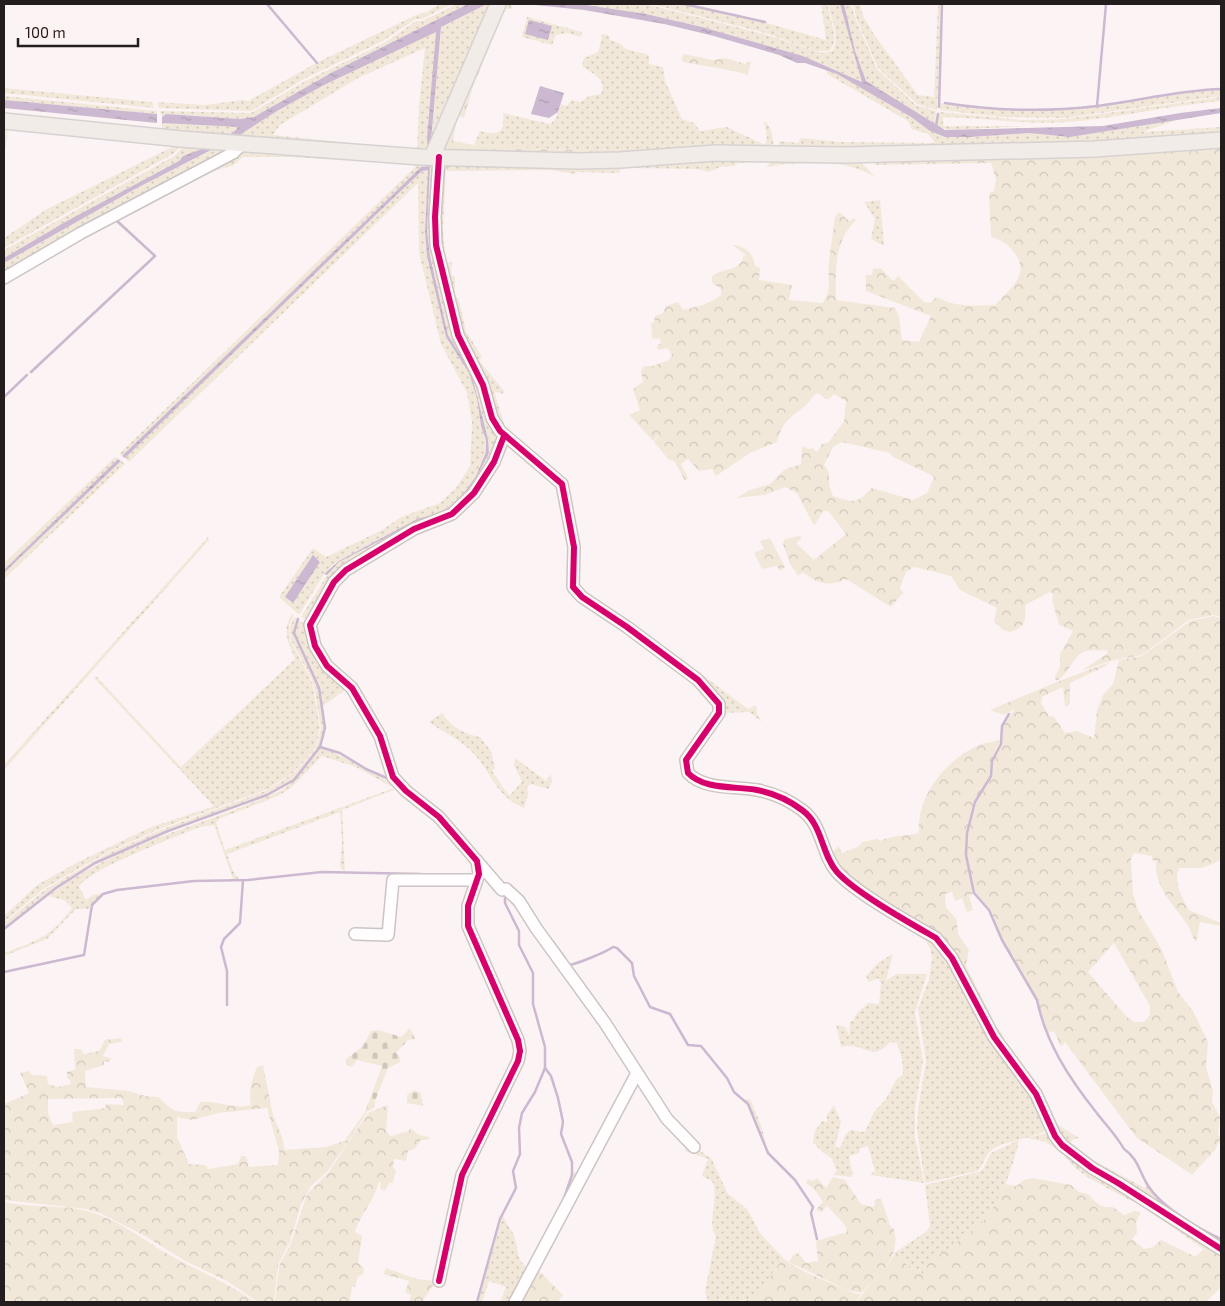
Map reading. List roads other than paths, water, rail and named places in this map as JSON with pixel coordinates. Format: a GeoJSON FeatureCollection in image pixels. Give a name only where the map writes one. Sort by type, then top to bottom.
{"type":"FeatureCollection","features":[{"type":"Feature","properties":{"kind":"main road"},"geometry":{"type":"LineString","coordinates":[[430,157],[498,4]]}},
{"type":"Feature","properties":{"kind":"main road"},"geometry":{"type":"LineString","coordinates":[[4,121],[232,142],[430,157],[586,160],[715,153],[898,154],[1095,149],[1221,140]]}},
{"type":"Feature","properties":{"kind":"street"},"geometry":{"type":"LineString","coordinates":[[4,278],[81,233],[233,153],[232,142]]}},
{"type":"Feature","properties":{"kind":"street"},"geometry":{"type":"LineString","coordinates":[[430,157],[436,245],[448,302],[458,335],[483,385],[492,418],[504,436],[562,484],[574,547],[573,587],[582,597],[627,626],[698,680],[720,704],[719,713],[686,760],[688,773],[702,783],[775,795],[803,810],[812,820],[831,864],[838,874],[944,945],[972,993],[994,1037],[1036,1094],[1055,1136],[1062,1145],[1092,1168],[1221,1249]]}},
{"type":"Feature","properties":{"kind":"street"},"geometry":{"type":"LineString","coordinates":[[504,436],[494,462],[474,494],[452,514],[414,529],[346,570],[334,582],[310,625],[315,646],[327,666],[352,688],[380,736],[393,778],[406,791],[439,816],[497,886],[502,890],[506,890],[519,901],[638,1073],[667,1119],[694,1147]]}},
{"type":"Feature","properties":{"kind":"street"},"geometry":{"type":"LineString","coordinates":[[439,1281],[462,1174],[518,1061],[520,1051],[518,1040],[468,926],[468,906],[478,874],[478,861]]}},
{"type":"Feature","properties":{"kind":"street"},"geometry":{"type":"LineString","coordinates":[[355,934],[388,935],[393,880],[476,880]]}},
{"type":"Feature","properties":{"kind":"street"},"geometry":{"type":"LineString","coordinates":[[515,1302],[638,1073]]}},
{"type":"Feature","properties":{"kind":"water"},"geometry":{"type":"Polygon","coordinates":[[[468,4],[487,4],[441,27],[430,152],[428,152],[427,138],[436,32],[324,85],[277,111],[235,138],[228,137],[239,127],[162,123],[162,117],[166,114],[240,119],[254,117],[331,73],[468,4]]]}},
{"type":"Feature","properties":{"kind":"water"},"geometry":{"type":"Polygon","coordinates":[[[525,4],[586,5],[646,14],[702,27],[803,56],[862,82],[840,4],[844,4],[855,51],[866,81],[945,130],[1103,126],[1221,108],[1221,113],[1070,137],[1029,133],[945,137],[930,131],[911,117],[837,74],[805,63],[797,63],[779,55],[664,24],[584,10],[525,4]]]}},
{"type":"Feature","properties":{"kind":"water"},"geometry":{"type":"Polygon","coordinates":[[[529,20],[552,26],[548,40],[525,34],[529,20]]]}},
{"type":"Feature","properties":{"kind":"water"},"geometry":{"type":"Polygon","coordinates":[[[540,86],[564,93],[558,112],[549,118],[531,114],[540,86]]]}},
{"type":"Feature","properties":{"kind":"water"},"geometry":{"type":"Polygon","coordinates":[[[4,100],[157,114],[157,123],[4,108],[4,100]]]}},
{"type":"Feature","properties":{"kind":"water"},"geometry":{"type":"Polygon","coordinates":[[[213,145],[219,146],[135,189],[4,263],[4,258],[67,221],[179,161],[183,156],[213,145]]]}},
{"type":"Feature","properties":{"kind":"water"},"geometry":{"type":"Polygon","coordinates":[[[430,166],[427,231],[430,256],[448,335],[471,372],[488,439],[489,453],[477,476],[465,494],[443,513],[418,521],[339,562],[327,575],[324,574],[339,561],[417,519],[442,512],[450,506],[464,493],[476,476],[486,452],[486,440],[481,426],[477,398],[469,373],[446,337],[427,256],[425,231],[428,170],[422,171],[384,207],[125,458],[122,456],[421,167],[430,166]]]}},
{"type":"Feature","properties":{"kind":"water"},"geometry":{"type":"Polygon","coordinates":[[[118,459],[121,461],[4,573],[4,570],[118,459]]]}},
{"type":"Feature","properties":{"kind":"water"},"geometry":{"type":"Polygon","coordinates":[[[313,555],[320,562],[293,603],[285,597],[313,555]]]}},
{"type":"Feature","properties":{"kind":"waterway"},"geometry":{"type":"LineString","coordinates":[[267,4],[317,63]]}},
{"type":"Feature","properties":{"kind":"waterway"},"geometry":{"type":"LineString","coordinates":[[684,4],[765,22]]}},
{"type":"Feature","properties":{"kind":"waterway"},"geometry":{"type":"LineString","coordinates":[[939,107],[942,4]]}},
{"type":"Feature","properties":{"kind":"waterway"},"geometry":{"type":"LineString","coordinates":[[1097,106],[1106,4]]}},
{"type":"Feature","properties":{"kind":"waterway"},"geometry":{"type":"LineString","coordinates":[[945,103],[1002,109],[1059,109],[1097,106],[1221,89]]}},
{"type":"Feature","properties":{"kind":"waterway"},"geometry":{"type":"LineString","coordinates":[[936,126],[938,114]]}},
{"type":"Feature","properties":{"kind":"waterway"},"geometry":{"type":"LineString","coordinates":[[31,372],[155,256],[116,220]]}},
{"type":"Feature","properties":{"kind":"waterway"},"geometry":{"type":"LineString","coordinates":[[4,397],[27,375]]}},
{"type":"Feature","properties":{"kind":"waterway"},"geometry":{"type":"LineString","coordinates":[[4,929],[56,888],[95,863],[168,831],[267,795],[294,780],[320,747],[325,728],[319,688],[294,633],[298,619]]}},
{"type":"Feature","properties":{"kind":"waterway"},"geometry":{"type":"LineString","coordinates":[[1009,714],[1002,726],[1001,744],[992,761],[991,776],[975,802],[967,833],[966,855],[974,893],[989,910],[1002,940],[1037,1000],[1046,1031],[1068,1073],[1124,1149],[1133,1157],[1149,1187],[1172,1210],[1221,1239]]}},
{"type":"Feature","properties":{"kind":"waterway"},"geometry":{"type":"LineString","coordinates":[[320,747],[340,753],[366,769],[389,779]]}},
{"type":"Feature","properties":{"kind":"waterway"},"geometry":{"type":"LineString","coordinates":[[4,972],[84,955],[92,905],[103,894],[117,890],[194,881],[248,880],[322,872],[421,874]]}},
{"type":"Feature","properties":{"kind":"waterway"},"geometry":{"type":"LineString","coordinates":[[227,1005],[227,971],[221,947],[224,939],[240,923],[243,880]]}},
{"type":"Feature","properties":{"kind":"waterway"},"geometry":{"type":"LineString","coordinates":[[477,1302],[500,1219],[516,1188],[513,1171],[520,1154],[519,1128],[522,1113],[535,1092],[545,1068],[545,1047],[533,1004],[533,973],[519,945],[519,931],[505,903],[505,894]]}},
{"type":"Feature","properties":{"kind":"waterway"},"geometry":{"type":"LineString","coordinates":[[524,899],[534,915]]}},
{"type":"Feature","properties":{"kind":"waterway"},"geometry":{"type":"LineString","coordinates":[[553,942],[565,958]]}},
{"type":"Feature","properties":{"kind":"waterway"},"geometry":{"type":"LineString","coordinates":[[569,965],[591,958],[613,947],[617,948],[632,963],[634,976],[650,1007],[670,1014],[688,1045],[701,1046],[727,1078],[734,1092],[748,1104],[768,1153],[795,1180],[813,1207],[811,1213],[817,1239]]}},
{"type":"Feature","properties":{"kind":"waterway"},"geometry":{"type":"LineString","coordinates":[[545,1068],[551,1076],[558,1098],[563,1122],[561,1134],[572,1162],[572,1175],[563,1201]]}}]}
